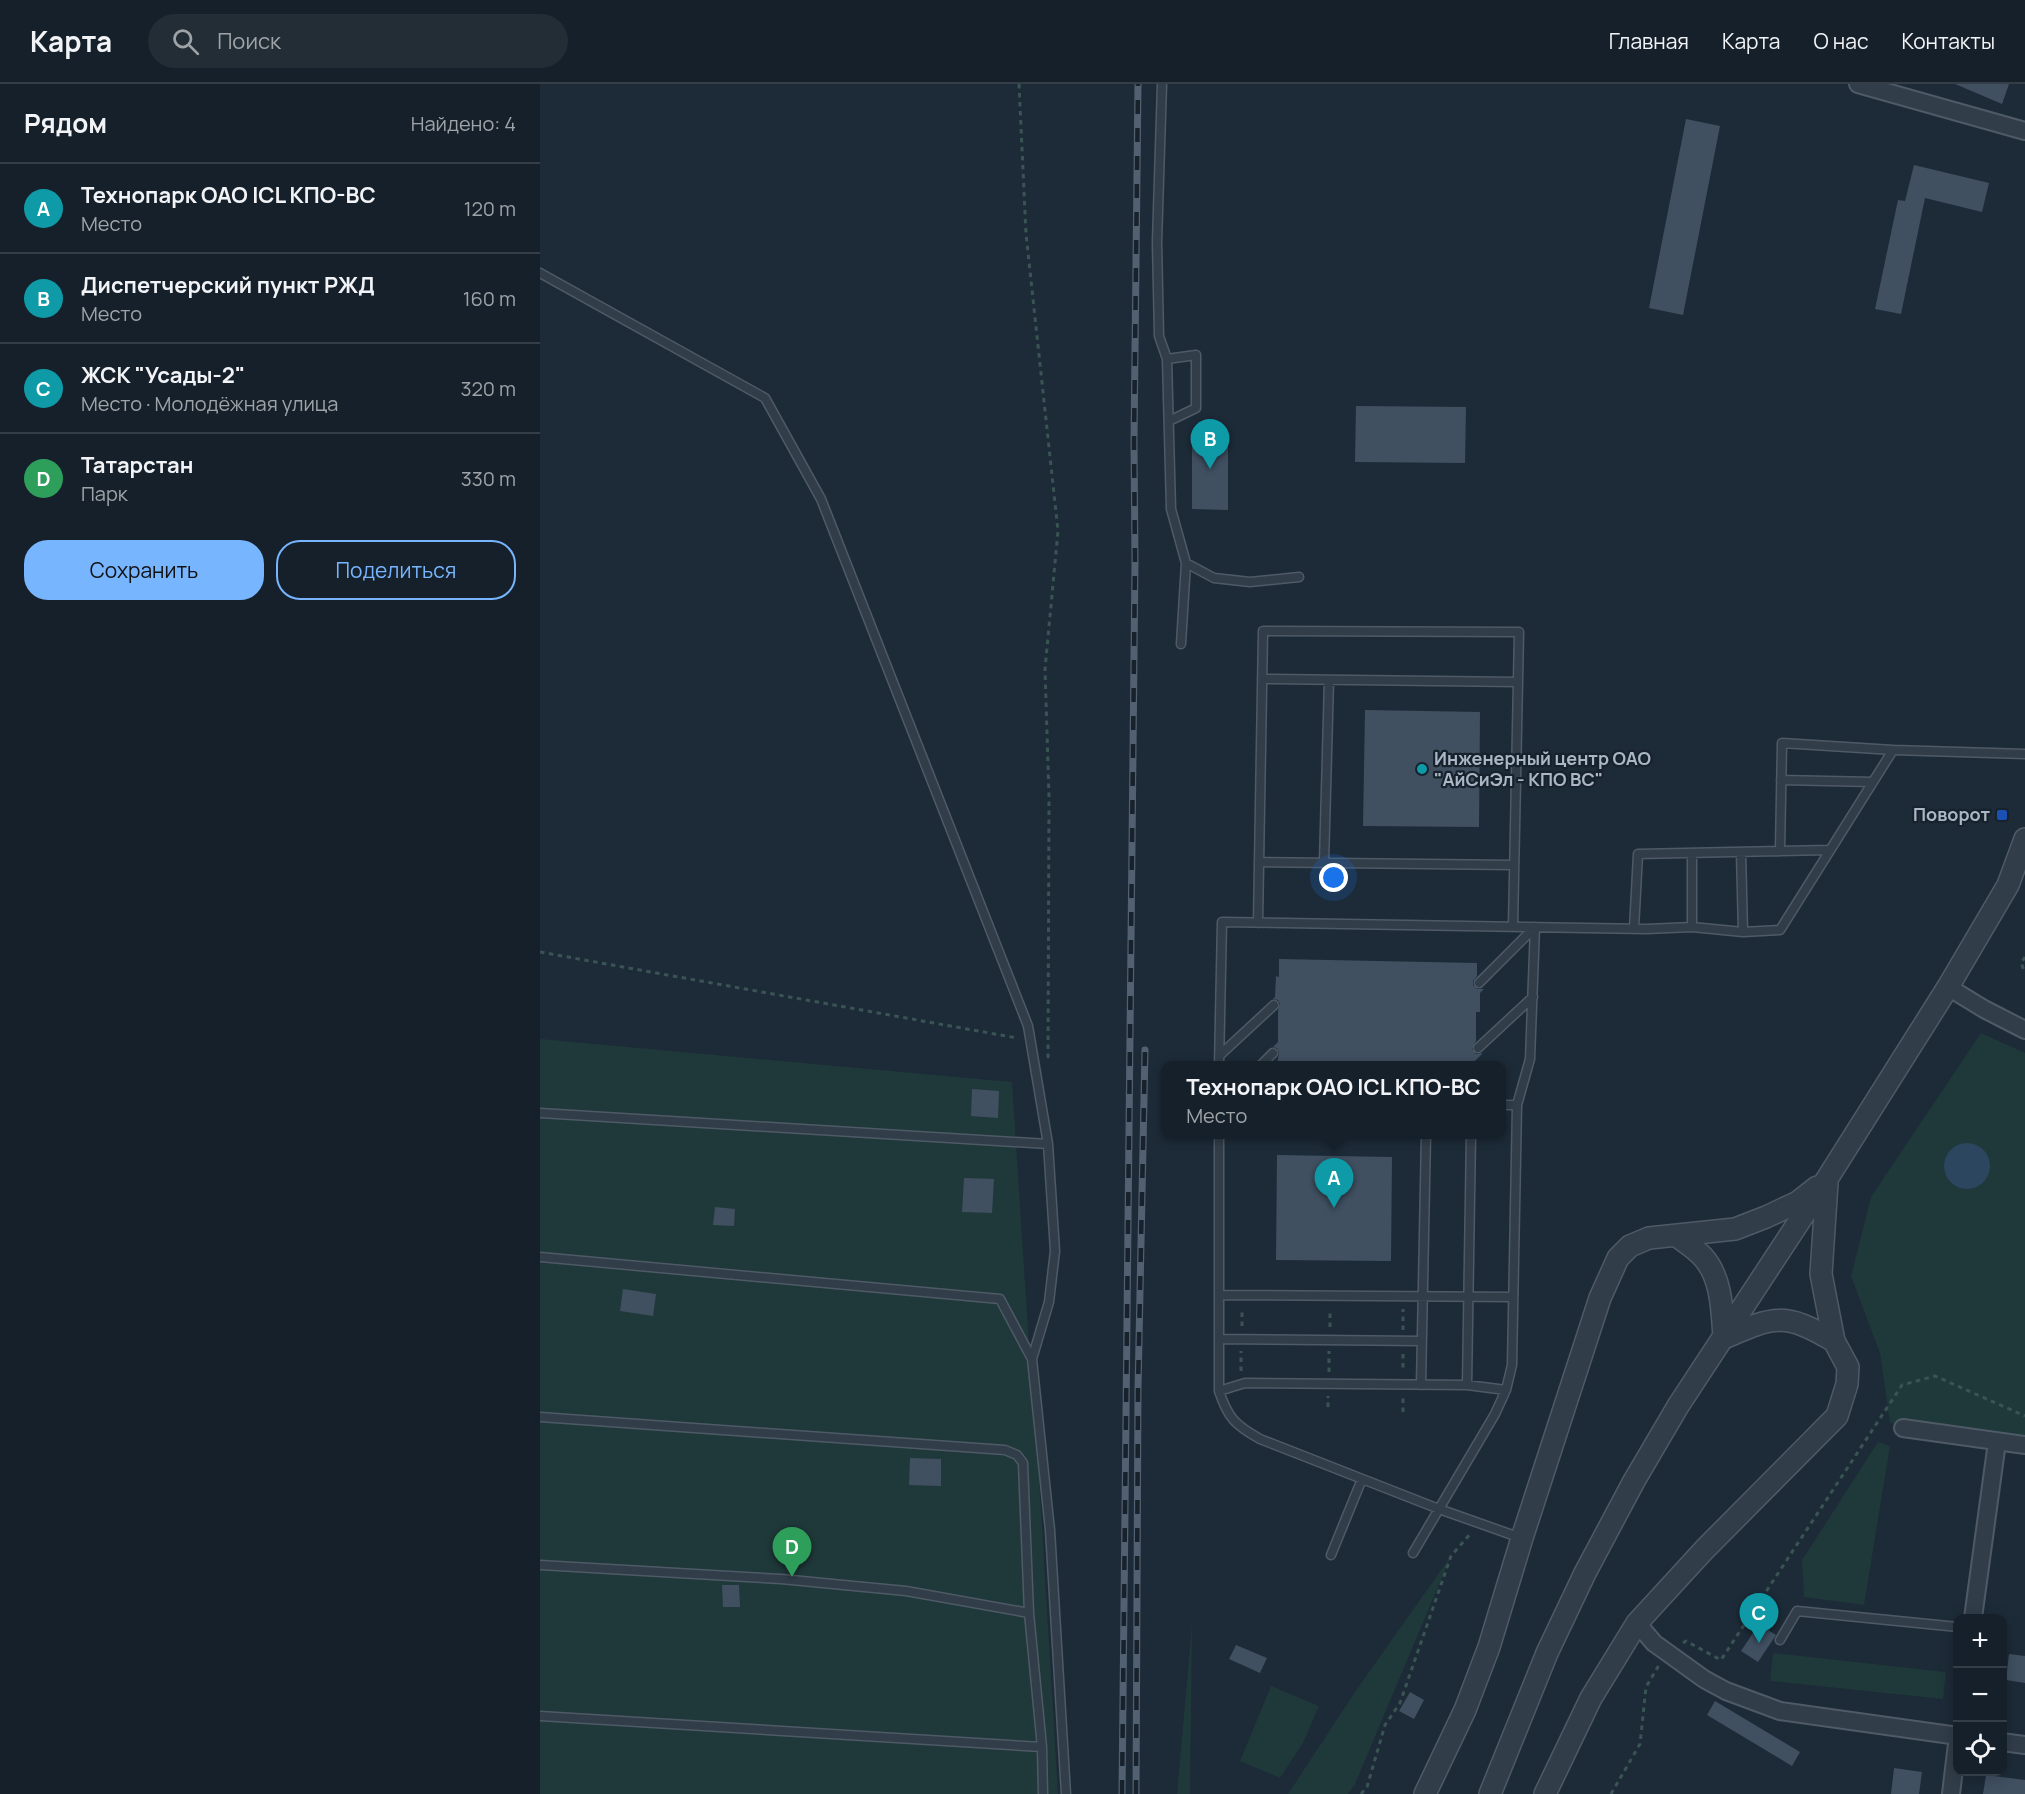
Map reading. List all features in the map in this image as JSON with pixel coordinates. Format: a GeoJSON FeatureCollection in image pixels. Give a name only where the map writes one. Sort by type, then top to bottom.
{"type":"FeatureCollection","features":[{"type":"Feature","properties":{"kind":"street"},"geometry":{"type":"LineString","coordinates":[[1858,84],[2025,131]]}},
{"type":"Feature","properties":{"kind":"street"},"geometry":{"type":"LineString","coordinates":[[1490,1794],[1547,1653],[1585,1573],[1639,1472],[1678,1406],[1827,1179],[1948,987],[2008,885],[2025,839]]}},
{"type":"Feature","properties":{"kind":"street"},"geometry":{"type":"LineString","coordinates":[[1948,987],[2025,1030]]}},
{"type":"Feature","properties":{"kind":"street"},"geometry":{"type":"LineString","coordinates":[[1425,1794],[1465,1710],[1489,1647],[1600,1298],[1618,1258],[1630,1246],[1649,1238],[1735,1229],[1798,1202],[1827,1179]]}},
{"type":"Feature","properties":{"kind":"street"},"geometry":{"type":"LineString","coordinates":[[1545,1794],[1591,1698],[1637,1623],[1704,1550],[1837,1416],[1847,1383],[1848,1367],[1834,1341],[1821,1274],[1827,1179]]}},
{"type":"Feature","properties":{"kind":"street"},"geometry":{"type":"LineString","coordinates":[[1677,1236],[1703,1256],[1714,1274],[1722,1306],[1724,1338]]}},
{"type":"Feature","properties":{"kind":"street"},"geometry":{"type":"LineString","coordinates":[[1724,1338],[1759,1323],[1783,1319],[1810,1327],[1834,1341]]}},
{"type":"Feature","properties":{"kind":"street"},"geometry":{"type":"LineString","coordinates":[[1903,1428],[2025,1445]]}},
{"type":"Feature","properties":{"kind":"street"},"geometry":{"type":"LineString","coordinates":[[1974,1614],[1997,1442]]}},
{"type":"Feature","properties":{"kind":"street"},"geometry":{"type":"LineString","coordinates":[[1637,1623],[1666,1653],[1726,1691],[1780,1710],[1953,1735]]}},
{"type":"Feature","properties":{"kind":"street"},"geometry":{"type":"LineString","coordinates":[[2007,1743],[2025,1745]]}},
{"type":"Feature","properties":{"kind":"street"},"geometry":{"type":"LineString","coordinates":[[1951,1794],[1953,1775]]}},
{"type":"Feature","properties":{"kind":"lane"},"geometry":{"type":"LineString","coordinates":[[1162,84],[1157,242],[1159,336],[1167,358],[1170,509],[1186,563],[1181,644]]}},
{"type":"Feature","properties":{"kind":"lane"},"geometry":{"type":"LineString","coordinates":[[540,273],[765,398],[821,499],[1028,1026],[1048,1144],[1055,1251],[1048,1302],[1032,1359],[1050,1530],[1066,1794]]}},
{"type":"Feature","properties":{"kind":"lane"},"geometry":{"type":"LineString","coordinates":[[1167,358],[1196,355],[1196,408],[1169,421]]}},
{"type":"Feature","properties":{"kind":"lane"},"geometry":{"type":"LineString","coordinates":[[1186,563],[1214,578],[1250,582],[1299,577]]}},
{"type":"Feature","properties":{"kind":"lane"},"geometry":{"type":"LineString","coordinates":[[1258,923],[1263,631],[1519,632],[1513,926]]}},
{"type":"Feature","properties":{"kind":"lane"},"geometry":{"type":"LineString","coordinates":[[1262,679],[1518,682]]}},
{"type":"Feature","properties":{"kind":"lane"},"geometry":{"type":"LineString","coordinates":[[1324,863],[1329,680]]}},
{"type":"Feature","properties":{"kind":"lane"},"geometry":{"type":"LineString","coordinates":[[1780,851],[1782,743],[1893,750],[2025,754]]}},
{"type":"Feature","properties":{"kind":"lane"},"geometry":{"type":"LineString","coordinates":[[1220,1061],[1222,922],[1692,927],[1743,932],[1780,930],[1893,750]]}},
{"type":"Feature","properties":{"kind":"lane"},"geometry":{"type":"LineString","coordinates":[[1781,780],[1873,782]]}},
{"type":"Feature","properties":{"kind":"lane"},"geometry":{"type":"LineString","coordinates":[[1634,928],[1638,855],[1830,850]]}},
{"type":"Feature","properties":{"kind":"lane"},"geometry":{"type":"LineString","coordinates":[[1741,852],[1743,932]]}},
{"type":"Feature","properties":{"kind":"lane"},"geometry":{"type":"LineString","coordinates":[[1692,853],[1692,927]]}},
{"type":"Feature","properties":{"kind":"lane"},"geometry":{"type":"LineString","coordinates":[[1259,862],[1514,865]]}},
{"type":"Feature","properties":{"kind":"lane"},"geometry":{"type":"LineString","coordinates":[[1479,983],[1535,927]]}},
{"type":"Feature","properties":{"kind":"lane"},"geometry":{"type":"LineString","coordinates":[[1413,1553],[1495,1414],[1506,1390],[1512,1365],[1517,1105],[1530,1059],[1535,927]]}},
{"type":"Feature","properties":{"kind":"lane"},"geometry":{"type":"LineString","coordinates":[[1478,1048],[1533,997]]}},
{"type":"Feature","properties":{"kind":"lane"},"geometry":{"type":"LineString","coordinates":[[1220,1055],[1274,1005]]}},
{"type":"Feature","properties":{"kind":"lane"},"geometry":{"type":"LineString","coordinates":[[1264,1061],[1273,1053]]}},
{"type":"Feature","properties":{"kind":"lane"},"geometry":{"type":"LineString","coordinates":[[1506,1105],[1517,1105]]}},
{"type":"Feature","properties":{"kind":"lane"},"geometry":{"type":"LineString","coordinates":[[540,1113],[1048,1144]]}},
{"type":"Feature","properties":{"kind":"lane"},"geometry":{"type":"LineString","coordinates":[[1219,1139],[1219,1391],[1225,1409],[1232,1420],[1260,1439],[1439,1509],[1522,1538]]}},
{"type":"Feature","properties":{"kind":"lane"},"geometry":{"type":"LineString","coordinates":[[1421,1385],[1426,1139]]}},
{"type":"Feature","properties":{"kind":"lane"},"geometry":{"type":"LineString","coordinates":[[1467,1385],[1470,1139]]}},
{"type":"Feature","properties":{"kind":"lane"},"geometry":{"type":"LineString","coordinates":[[540,1257],[1000,1299],[1032,1359]]}},
{"type":"Feature","properties":{"kind":"lane"},"geometry":{"type":"LineString","coordinates":[[1219,1294],[1513,1297]]}},
{"type":"Feature","properties":{"kind":"lane"},"geometry":{"type":"LineString","coordinates":[[1219,1339],[1422,1341]]}},
{"type":"Feature","properties":{"kind":"lane"},"geometry":{"type":"LineString","coordinates":[[1219,1391],[1245,1383],[1467,1385],[1506,1390]]}},
{"type":"Feature","properties":{"kind":"lane"},"geometry":{"type":"LineString","coordinates":[[540,1417],[1005,1450],[1017,1455],[1023,1464],[1029,1613],[1042,1747],[1043,1794]]}},
{"type":"Feature","properties":{"kind":"lane"},"geometry":{"type":"LineString","coordinates":[[1331,1555],[1362,1479]]}},
{"type":"Feature","properties":{"kind":"lane"},"geometry":{"type":"LineString","coordinates":[[540,1565],[781,1579],[906,1591],[1029,1613]]}},
{"type":"Feature","properties":{"kind":"lane"},"geometry":{"type":"LineString","coordinates":[[1780,1640],[1797,1611],[1953,1627]]}},
{"type":"Feature","properties":{"kind":"lane"},"geometry":{"type":"LineString","coordinates":[[540,1716],[1042,1747]]}},
{"type":"Feature","properties":{"kind":"path"},"geometry":{"type":"LineString","coordinates":[[1019,84],[1026,234],[1058,531],[1046,669],[1049,797],[1048,1060]]}},
{"type":"Feature","properties":{"kind":"path"},"geometry":{"type":"LineString","coordinates":[[540,952],[1030,1040]]}},
{"type":"Feature","properties":{"kind":"path"},"geometry":{"type":"LineString","coordinates":[[2025,957],[2021,963],[2025,973]]}},
{"type":"Feature","properties":{"kind":"path"},"geometry":{"type":"LineString","coordinates":[[1720,1660],[1902,1385],[1935,1376],[2025,1416]]}},
{"type":"Feature","properties":{"kind":"path"},"geometry":{"type":"LineString","coordinates":[[1361,1794],[1367,1787],[1385,1725],[1401,1703],[1451,1556],[1479,1523]]}},
{"type":"Feature","properties":{"kind":"path"},"geometry":{"type":"LineString","coordinates":[[1611,1794],[1640,1744],[1646,1688],[1666,1653]]}},
{"type":"Feature","properties":{"kind":"green space"},"geometry":{"type":"Polygon","coordinates":[[[1981,1033],[2025,1053],[2025,1437],[1890,1423],[1880,1353],[1851,1276],[1871,1197],[1981,1033]]]}},
{"type":"Feature","properties":{"kind":"green space"},"geometry":{"type":"Polygon","coordinates":[[[540,1039],[1012,1082],[1029,1345],[1032,1359],[1058,1794],[540,1794],[540,1039]]]}},
{"type":"Feature","properties":{"kind":"green space"},"geometry":{"type":"Polygon","coordinates":[[[1878,1442],[1890,1446],[1864,1605],[1804,1597],[1802,1560],[1878,1442]]]}},
{"type":"Feature","properties":{"kind":"green space"},"geometry":{"type":"Polygon","coordinates":[[[1451,1556],[1355,1784],[1348,1794],[1288,1794],[1357,1689],[1451,1556]]]}},
{"type":"Feature","properties":{"kind":"green space"},"geometry":{"type":"Polygon","coordinates":[[[1192,1625],[1190,1794],[1177,1794],[1192,1625]]]}},
{"type":"Feature","properties":{"kind":"green space"},"geometry":{"type":"Polygon","coordinates":[[[1773,1653],[1946,1672],[1943,1699],[1770,1681],[1773,1653]]]}},
{"type":"Feature","properties":{"kind":"green space"},"geometry":{"type":"Polygon","coordinates":[[[1271,1686],[1319,1706],[1303,1743],[1280,1778],[1240,1761],[1271,1686]]]}},
{"type":"Feature","properties":{"kind":"water"},"geometry":{"type":"Polygon","coordinates":[[[1967,1143],[1976,1144],[1984,1149],[1989,1157],[1989,1175],[1984,1183],[1976,1188],[1967,1189],[1958,1188],[1950,1183],[1945,1175],[1944,1166],[1945,1157],[1950,1149],[1958,1144],[1967,1143]]]}},
{"type":"Feature","properties":{"kind":"building"},"geometry":{"type":"Polygon","coordinates":[[[1955,84],[2009,84],[2002,104],[1955,84]]]}},
{"type":"Feature","properties":{"kind":"building"},"geometry":{"type":"Polygon","coordinates":[[[1686,119],[1720,126],[1683,315],[1649,308],[1686,119]]]}},
{"type":"Feature","properties":{"kind":"building"},"geometry":{"type":"Polygon","coordinates":[[[1914,165],[1989,183],[1982,212],[1925,198],[1901,314],[1875,309],[1898,200],[1905,201],[1914,165]]]}},
{"type":"Feature","properties":{"kind":"building"},"geometry":{"type":"Polygon","coordinates":[[[1356,406],[1466,407],[1465,463],[1355,462],[1356,406]]]}},
{"type":"Feature","properties":{"kind":"building"},"geometry":{"type":"Polygon","coordinates":[[[1192,434],[1228,434],[1228,510],[1192,509],[1192,434]]]}},
{"type":"Feature","properties":{"kind":"building","name":"Инженерный центр ОАО \"АйСиЭл - КПО ВС\""},"geometry":{"type":"Polygon","coordinates":[[[1365,710],[1480,712],[1479,827],[1363,826],[1365,710]]]}},
{"type":"Feature","properties":{"kind":"building"},"geometry":{"type":"Polygon","coordinates":[[[1279,959],[1477,963],[1477,976],[1473,985],[1477,989],[1484,989],[1480,993],[1480,1012],[1476,1012],[1476,1041],[1472,1049],[1476,1054],[1483,1053],[1475,1061],[1278,1061],[1279,1052],[1273,1047],[1278,1042],[1280,1004],[1278,1000],[1273,999],[1276,976],[1279,977],[1279,959]]]}},
{"type":"Feature","properties":{"kind":"building"},"geometry":{"type":"Polygon","coordinates":[[[972,1089],[999,1091],[998,1118],[971,1116],[972,1089]]]}},
{"type":"Feature","properties":{"kind":"building"},"geometry":{"type":"Polygon","coordinates":[[[1277,1155],[1392,1157],[1391,1261],[1276,1260],[1277,1155]]]}},
{"type":"Feature","properties":{"kind":"building"},"geometry":{"type":"Polygon","coordinates":[[[964,1178],[994,1179],[992,1213],[962,1212],[964,1178]]]}},
{"type":"Feature","properties":{"kind":"building"},"geometry":{"type":"Polygon","coordinates":[[[715,1207],[735,1209],[734,1226],[713,1225],[715,1207]]]}},
{"type":"Feature","properties":{"kind":"building"},"geometry":{"type":"Polygon","coordinates":[[[623,1289],[656,1294],[653,1316],[620,1311],[623,1289]]]}},
{"type":"Feature","properties":{"kind":"building"},"geometry":{"type":"Polygon","coordinates":[[[910,1458],[941,1459],[941,1486],[909,1485],[910,1458]]]}},
{"type":"Feature","properties":{"kind":"building"},"geometry":{"type":"Polygon","coordinates":[[[722,1585],[739,1585],[740,1607],[723,1607],[722,1585]]]}},
{"type":"Feature","properties":{"kind":"building"},"geometry":{"type":"Polygon","coordinates":[[[1759,1624],[1776,1635],[1758,1662],[1741,1651],[1759,1624]]]}},
{"type":"Feature","properties":{"kind":"building"},"geometry":{"type":"Polygon","coordinates":[[[1236,1645],[1267,1658],[1260,1673],[1229,1659],[1236,1645]]]}},
{"type":"Feature","properties":{"kind":"building"},"geometry":{"type":"Polygon","coordinates":[[[2009,1654],[2025,1656],[2025,1683],[2007,1680],[2009,1654]]]}},
{"type":"Feature","properties":{"kind":"building"},"geometry":{"type":"Polygon","coordinates":[[[1410,1692],[1424,1700],[1414,1719],[1399,1711],[1410,1692]]]}},
{"type":"Feature","properties":{"kind":"building"},"geometry":{"type":"Polygon","coordinates":[[[1715,1701],[1800,1752],[1792,1766],[1707,1715],[1715,1701]]]}},
{"type":"Feature","properties":{"kind":"building"},"geometry":{"type":"Polygon","coordinates":[[[1894,1768],[1922,1772],[1919,1794],[1891,1794],[1894,1768]]]}},
{"type":"Feature","properties":{"kind":"building"},"geometry":{"type":"Polygon","coordinates":[[[1986,1776],[2025,1780],[2025,1794],[1983,1794],[1986,1776]]]}},
{"type":"Feature","properties":{"kind":"railway"},"geometry":{"type":"LineString","coordinates":[[1122,1794],[1138,84]]}},
{"type":"Feature","properties":{"kind":"railway"},"geometry":{"type":"LineString","coordinates":[[1136,1794],[1138,1389],[1145,1050]]}},
{"type":"Feature","properties":{"kind":"place","name":"Диспетчерский пункт РЖД"},"geometry":{"type":"Point","coordinates":[1210,469]}},
{"type":"Feature","properties":{"kind":"place","name":"Инженерный центр ОАО \"АйСиЭл - КПО ВС\""},"geometry":{"type":"Point","coordinates":[1422,769]}},
{"type":"Feature","properties":{"kind":"place","name":"Поворот"},"geometry":{"type":"Point","coordinates":[2002,815]}},
{"type":"Feature","properties":{"kind":"place","name":"Технопарк OAO ICL КПО-ВС"},"geometry":{"type":"Point","coordinates":[1334,1208]}},
{"type":"Feature","properties":{"kind":"place","name":"Татарстан"},"geometry":{"type":"Point","coordinates":[792,1577]}},
{"type":"Feature","properties":{"kind":"place","name":"ЖСК \"Усады-2\""},"geometry":{"type":"Point","coordinates":[1759,1643]}}]}
